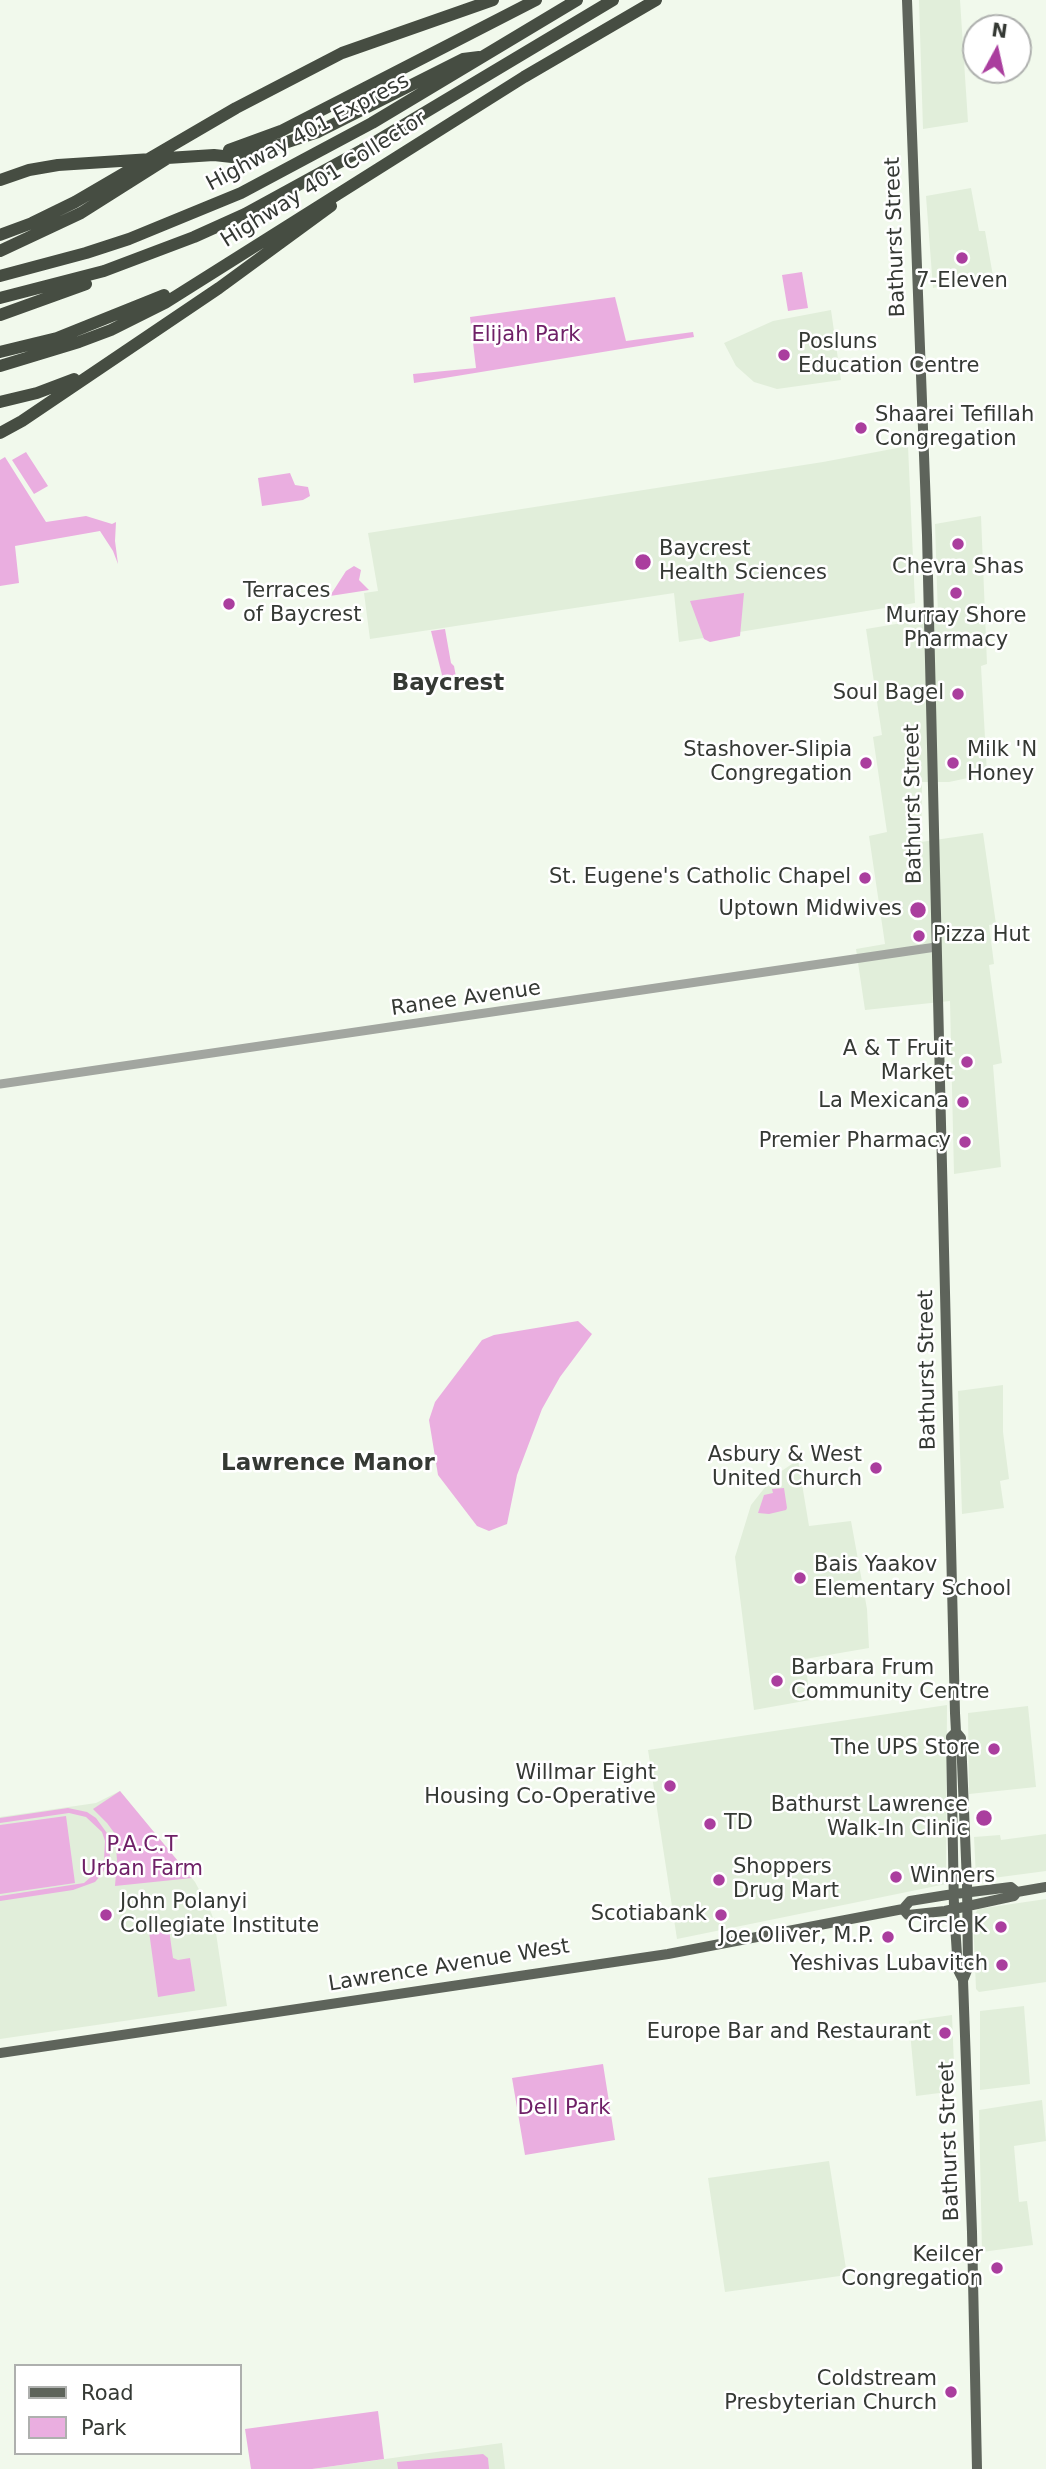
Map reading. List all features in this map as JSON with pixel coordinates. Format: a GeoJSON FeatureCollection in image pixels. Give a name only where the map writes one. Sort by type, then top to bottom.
{"type":"FeatureCollection","features":[{"type":"Feature","properties":{"kind":"highway"},"geometry":{"type":"LineString","coordinates":[[0,235],[75,202],[236,108],[342,53],[494,0]]}},
{"type":"Feature","properties":{"kind":"highway"},"geometry":{"type":"LineString","coordinates":[[214,155],[281,131],[536,0]]}},
{"type":"Feature","properties":{"kind":"highway","name":"Highway 401 Express"},"geometry":{"type":"LineString","coordinates":[[0,276],[129,239],[242,193],[335,144],[577,0]]}},
{"type":"Feature","properties":{"kind":"highway","name":"Highway 401 Express"},"geometry":{"type":"LineString","coordinates":[[0,298],[66,282],[138,259],[245,214],[300,186],[613,0]]}},
{"type":"Feature","properties":{"kind":"highway","name":"Highway 401 Collector"},"geometry":{"type":"LineString","coordinates":[[0,366],[42,355],[111,330],[165,303],[383,164],[656,0]]}},
{"type":"Feature","properties":{"kind":"highway"},"geometry":{"type":"LineString","coordinates":[[0,180],[39,168],[109,160],[214,155],[232,157],[248,154],[307,136],[463,59],[483,57]]}},
{"type":"Feature","properties":{"kind":"highway"},"geometry":{"type":"LineString","coordinates":[[0,251],[81,213],[197,139],[236,108]]}},
{"type":"Feature","properties":{"kind":"highway"},"geometry":{"type":"LineString","coordinates":[[0,433],[22,421],[261,259],[302,230],[383,164]]}},
{"type":"Feature","properties":{"kind":"highway"},"geometry":{"type":"LineString","coordinates":[[0,315],[90,283],[138,259]]}},
{"type":"Feature","properties":{"kind":"highway"},"geometry":{"type":"LineString","coordinates":[[0,352],[57,338],[92,325],[215,271]]}},
{"type":"Feature","properties":{"kind":"highway"},"geometry":{"type":"LineString","coordinates":[[0,402],[64,384],[103,365]]}},
{"type":"Feature","properties":{"kind":"main road","name":"Bathurst Street"},"geometry":{"type":"LineString","coordinates":[[907,0],[927,535],[956,1732],[961,1738],[968,1907],[968,1968],[963,1980]]}},
{"type":"Feature","properties":{"kind":"main road","name":"Bathurst Street"},"geometry":{"type":"LineString","coordinates":[[956,1732],[951,1737],[954,1909],[958,1970],[963,1980],[977,2469]]}},
{"type":"Feature","properties":{"kind":"main road","name":"Lawrence Avenue West"},"geometry":{"type":"LineString","coordinates":[[0,2053],[668,1954],[903,1909],[910,1901],[954,1894],[1011,1887],[1017,1892]]}},
{"type":"Feature","properties":{"kind":"main road","name":"Lawrence Avenue West"},"geometry":{"type":"LineString","coordinates":[[903,1909],[908,1914],[968,1907],[1014,1896],[1017,1892],[1046,1888]]}},
{"type":"Feature","properties":{"kind":"street","name":"Ranee Avenue"},"geometry":{"type":"LineString","coordinates":[[0,1084],[936,947]]}},
{"type":"Feature","properties":{"kind":"shaded area"},"geometry":{"type":"Polygon","coordinates":[[[919,0],[960,0],[962,84],[966,84],[968,122],[923,129],[919,0]]]}},
{"type":"Feature","properties":{"kind":"shaded area"},"geometry":{"type":"Polygon","coordinates":[[[971,188],[979,231],[985,231],[993,276],[933,288],[926,196],[971,188]]]}},
{"type":"Feature","properties":{"kind":"shaded area","name":"Posluns Education Centre"},"geometry":{"type":"Polygon","coordinates":[[[831,310],[841,380],[777,389],[754,382],[736,366],[724,343],[773,321],[831,310]]]}},
{"type":"Feature","properties":{"kind":"shaded area","name":"Baycrest Health Sciences"},"geometry":{"type":"Polygon","coordinates":[[[908,446],[915,603],[679,642],[674,593],[370,639],[364,593],[378,591],[368,533],[823,462],[908,446]]]}},
{"type":"Feature","properties":{"kind":"shaded area"},"geometry":{"type":"Polygon","coordinates":[[[981,516],[987,664],[981,666],[987,774],[949,782],[922,782],[921,842],[983,833],[996,924],[989,925],[994,964],[989,965],[1002,1063],[993,1065],[1001,1167],[954,1174],[950,1001],[865,1010],[856,949],[885,944],[869,836],[887,832],[873,737],[882,735],[866,629],[938,617],[935,524],[981,516]]]}},
{"type":"Feature","properties":{"kind":"shaded area"},"geometry":{"type":"Polygon","coordinates":[[[1003,1385],[1003,1432],[1009,1479],[1000,1481],[1004,1508],[962,1514],[958,1391],[1003,1385]]]}},
{"type":"Feature","properties":{"kind":"shaded area","name":"Bais Yaakov Elementary School"},"geometry":{"type":"Polygon","coordinates":[[[798,1460],[809,1526],[851,1521],[867,1609],[869,1648],[805,1659],[810,1700],[754,1710],[735,1557],[751,1505],[774,1476],[798,1460]]]}},
{"type":"Feature","properties":{"kind":"shaded area"},"geometry":{"type":"Polygon","coordinates":[[[947,1705],[946,1884],[677,1939],[648,1750],[947,1705]]]}},
{"type":"Feature","properties":{"kind":"shaded area"},"geometry":{"type":"Polygon","coordinates":[[[1028,1706],[1036,1787],[969,1794],[968,1713],[1028,1706]]]}},
{"type":"Feature","properties":{"kind":"shaded area","name":"John Polanyi Collegiate Institute"},"geometry":{"type":"Polygon","coordinates":[[[120,1791],[195,1882],[210,1910],[214,1920],[227,2006],[0,2039],[0,1817],[96,1803],[120,1791]]]}},
{"type":"Feature","properties":{"kind":"shaded area"},"geometry":{"type":"Polygon","coordinates":[[[1046,1834],[1046,1871],[978,1880],[976,1878],[974,1837],[1000,1835],[1001,1840],[1046,1834]]]}},
{"type":"Feature","properties":{"kind":"shaded area"},"geometry":{"type":"Polygon","coordinates":[[[1046,1899],[1046,1982],[979,1992],[976,1989],[973,1917],[978,1909],[1046,1899]]]}},
{"type":"Feature","properties":{"kind":"shaded area"},"geometry":{"type":"Polygon","coordinates":[[[1024,2006],[1030,2084],[980,2090],[980,2011],[1024,2006]]]}},
{"type":"Feature","properties":{"kind":"shaded area"},"geometry":{"type":"Polygon","coordinates":[[[952,2015],[955,2091],[916,2096],[909,2021],[952,2015]]]}},
{"type":"Feature","properties":{"kind":"shaded area"},"geometry":{"type":"Polygon","coordinates":[[[1042,2100],[1046,2141],[1014,2146],[1019,2202],[1027,2201],[1033,2245],[982,2252],[979,2110],[1042,2100]]]}},
{"type":"Feature","properties":{"kind":"shaded area"},"geometry":{"type":"Polygon","coordinates":[[[829,2161],[847,2275],[725,2292],[708,2178],[829,2161]]]}},
{"type":"Feature","properties":{"kind":"shaded area"},"geometry":{"type":"Polygon","coordinates":[[[502,2443],[505,2469],[312,2469],[502,2443]]]}},
{"type":"Feature","properties":{"kind":"green space"},"geometry":{"type":"Polygon","coordinates":[[[802,272],[808,308],[788,311],[782,275],[802,272]]]}},
{"type":"Feature","properties":{"kind":"green space","name":"Elijah Park"},"geometry":{"type":"Polygon","coordinates":[[[615,297],[626,341],[693,332],[694,337],[414,383],[413,374],[476,368],[470,317],[615,297]]]}},
{"type":"Feature","properties":{"kind":"green space"},"geometry":{"type":"Polygon","coordinates":[[[26,452],[48,486],[34,494],[12,460],[26,452]]]}},
{"type":"Feature","properties":{"kind":"green space"},"geometry":{"type":"Polygon","coordinates":[[[5,457],[46,522],[86,516],[112,524],[116,522],[118,564],[100,531],[15,546],[19,583],[0,586],[0,460],[5,457]]]}},
{"type":"Feature","properties":{"kind":"green space"},"geometry":{"type":"Polygon","coordinates":[[[290,473],[295,485],[308,487],[310,496],[303,500],[262,506],[258,478],[290,473]]]}},
{"type":"Feature","properties":{"kind":"green space"},"geometry":{"type":"Polygon","coordinates":[[[354,566],[361,570],[359,580],[369,590],[330,596],[346,571],[354,566]]]}},
{"type":"Feature","properties":{"kind":"green space"},"geometry":{"type":"Polygon","coordinates":[[[744,593],[740,636],[710,642],[704,639],[690,601],[744,593]]]}},
{"type":"Feature","properties":{"kind":"green space"},"geometry":{"type":"Polygon","coordinates":[[[445,629],[456,677],[443,679],[431,631],[445,629]]]}},
{"type":"Feature","properties":{"kind":"green space"},"geometry":{"type":"Polygon","coordinates":[[[578,1321],[592,1334],[560,1377],[542,1409],[517,1475],[507,1524],[489,1531],[477,1526],[438,1475],[429,1420],[435,1402],[482,1340],[494,1335],[578,1321]]]}},
{"type":"Feature","properties":{"kind":"green space"},"geometry":{"type":"Polygon","coordinates":[[[784,1488],[786,1510],[769,1514],[758,1513],[764,1495],[773,1493],[772,1489],[784,1488]]]}},
{"type":"Feature","properties":{"kind":"green space","name":"P.A.C.T Urban Farm"},"geometry":{"type":"Polygon","coordinates":[[[120,1791],[192,1878],[115,1886],[115,1834],[93,1809],[120,1791]]]}},
{"type":"Feature","properties":{"kind":"green space"},"geometry":{"type":"Polygon","coordinates":[[[68,1808],[87,1812],[96,1818],[109,1836],[110,1859],[102,1874],[95,1882],[73,1890],[0,1901],[0,1896],[84,1883],[100,1869],[104,1859],[105,1841],[102,1832],[86,1817],[69,1813],[0,1823],[0,1818],[68,1808]]]}},
{"type":"Feature","properties":{"kind":"green space"},"geometry":{"type":"Polygon","coordinates":[[[66,1816],[75,1883],[0,1894],[0,1825],[66,1816]]]}},
{"type":"Feature","properties":{"kind":"green space"},"geometry":{"type":"Polygon","coordinates":[[[168,1922],[173,1958],[190,1958],[195,1991],[158,1997],[148,1924],[168,1922]]]}},
{"type":"Feature","properties":{"kind":"green space","name":"Dell Park"},"geometry":{"type":"Polygon","coordinates":[[[603,2064],[615,2140],[525,2155],[512,2078],[603,2064]]]}},
{"type":"Feature","properties":{"kind":"green space"},"geometry":{"type":"Polygon","coordinates":[[[378,2411],[384,2459],[312,2469],[251,2469],[245,2429],[378,2411]]]}},
{"type":"Feature","properties":{"kind":"green space"},"geometry":{"type":"Polygon","coordinates":[[[483,2454],[488,2458],[489,2469],[398,2469],[397,2462],[483,2454]]]}},
{"type":"Feature","properties":{"kind":"place","name":"7-Eleven"},"geometry":{"type":"Point","coordinates":[962,258]}},
{"type":"Feature","properties":{"kind":"place","name":"Posluns Education Centre"},"geometry":{"type":"Point","coordinates":[784,355]}},
{"type":"Feature","properties":{"kind":"place","name":"Shaarei Tefillah Congregation"},"geometry":{"type":"Point","coordinates":[861,428]}},
{"type":"Feature","properties":{"kind":"place","name":"Chevra Shas"},"geometry":{"type":"Point","coordinates":[958,544]}},
{"type":"Feature","properties":{"kind":"place","name":"Baycrest Health Sciences"},"geometry":{"type":"Point","coordinates":[643,562]}},
{"type":"Feature","properties":{"kind":"place","name":"Murray Shore Pharmacy"},"geometry":{"type":"Point","coordinates":[956,593]}},
{"type":"Feature","properties":{"kind":"place","name":"Terraces of Baycrest"},"geometry":{"type":"Point","coordinates":[229,604]}},
{"type":"Feature","properties":{"kind":"place","name":"Soul Bagel"},"geometry":{"type":"Point","coordinates":[958,694]}},
{"type":"Feature","properties":{"kind":"place","name":"Stashover-Slipia Congregation"},"geometry":{"type":"Point","coordinates":[866,763]}},
{"type":"Feature","properties":{"kind":"place","name":"Milk 'N Honey"},"geometry":{"type":"Point","coordinates":[953,763]}},
{"type":"Feature","properties":{"kind":"place","name":"St. Eugene's Catholic Chapel"},"geometry":{"type":"Point","coordinates":[865,878]}},
{"type":"Feature","properties":{"kind":"place","name":"Uptown Midwives"},"geometry":{"type":"Point","coordinates":[918,910]}},
{"type":"Feature","properties":{"kind":"place","name":"Pizza Hut"},"geometry":{"type":"Point","coordinates":[919,936]}},
{"type":"Feature","properties":{"kind":"place","name":"A & T Fruit Market"},"geometry":{"type":"Point","coordinates":[967,1062]}},
{"type":"Feature","properties":{"kind":"place","name":"La Mexicana"},"geometry":{"type":"Point","coordinates":[963,1102]}},
{"type":"Feature","properties":{"kind":"place","name":"Premier Pharmacy"},"geometry":{"type":"Point","coordinates":[965,1142]}},
{"type":"Feature","properties":{"kind":"place","name":"Asbury & West United Church"},"geometry":{"type":"Point","coordinates":[876,1468]}},
{"type":"Feature","properties":{"kind":"place","name":"Bais Yaakov Elementary School"},"geometry":{"type":"Point","coordinates":[800,1578]}},
{"type":"Feature","properties":{"kind":"place","name":"Barbara Frum Community Centre"},"geometry":{"type":"Point","coordinates":[777,1681]}},
{"type":"Feature","properties":{"kind":"place","name":"The UPS Store"},"geometry":{"type":"Point","coordinates":[994,1749]}},
{"type":"Feature","properties":{"kind":"place","name":"Willmar Eight Housing Co-Operative"},"geometry":{"type":"Point","coordinates":[670,1786]}},
{"type":"Feature","properties":{"kind":"place","name":"Bathurst Lawrence Walk-In Clinic"},"geometry":{"type":"Point","coordinates":[984,1818]}},
{"type":"Feature","properties":{"kind":"place","name":"TD"},"geometry":{"type":"Point","coordinates":[710,1824]}},
{"type":"Feature","properties":{"kind":"place","name":"Winners"},"geometry":{"type":"Point","coordinates":[896,1877]}},
{"type":"Feature","properties":{"kind":"place","name":"Shoppers Drug Mart"},"geometry":{"type":"Point","coordinates":[719,1880]}},
{"type":"Feature","properties":{"kind":"place","name":"John Polanyi Collegiate Institute"},"geometry":{"type":"Point","coordinates":[106,1915]}},
{"type":"Feature","properties":{"kind":"place","name":"Scotiabank"},"geometry":{"type":"Point","coordinates":[721,1915]}},
{"type":"Feature","properties":{"kind":"place","name":"Circle K"},"geometry":{"type":"Point","coordinates":[1001,1927]}},
{"type":"Feature","properties":{"kind":"place","name":"Joe Oliver, M.P."},"geometry":{"type":"Point","coordinates":[888,1937]}},
{"type":"Feature","properties":{"kind":"place","name":"Yeshivas Lubavitch"},"geometry":{"type":"Point","coordinates":[1002,1965]}},
{"type":"Feature","properties":{"kind":"place","name":"Europe Bar and Restaurant"},"geometry":{"type":"Point","coordinates":[945,2033]}},
{"type":"Feature","properties":{"kind":"place","name":"Keilcer Congregation"},"geometry":{"type":"Point","coordinates":[997,2268]}},
{"type":"Feature","properties":{"kind":"place","name":"Coldstream Presbyterian Church"},"geometry":{"type":"Point","coordinates":[951,2392]}},
{"type":"Feature","properties":{"kind":"district","name":"Baycrest"},"geometry":{"type":"Point","coordinates":[448,684]}},
{"type":"Feature","properties":{"kind":"district","name":"Lawrence Manor"},"geometry":{"type":"Point","coordinates":[328,1464]}}]}
